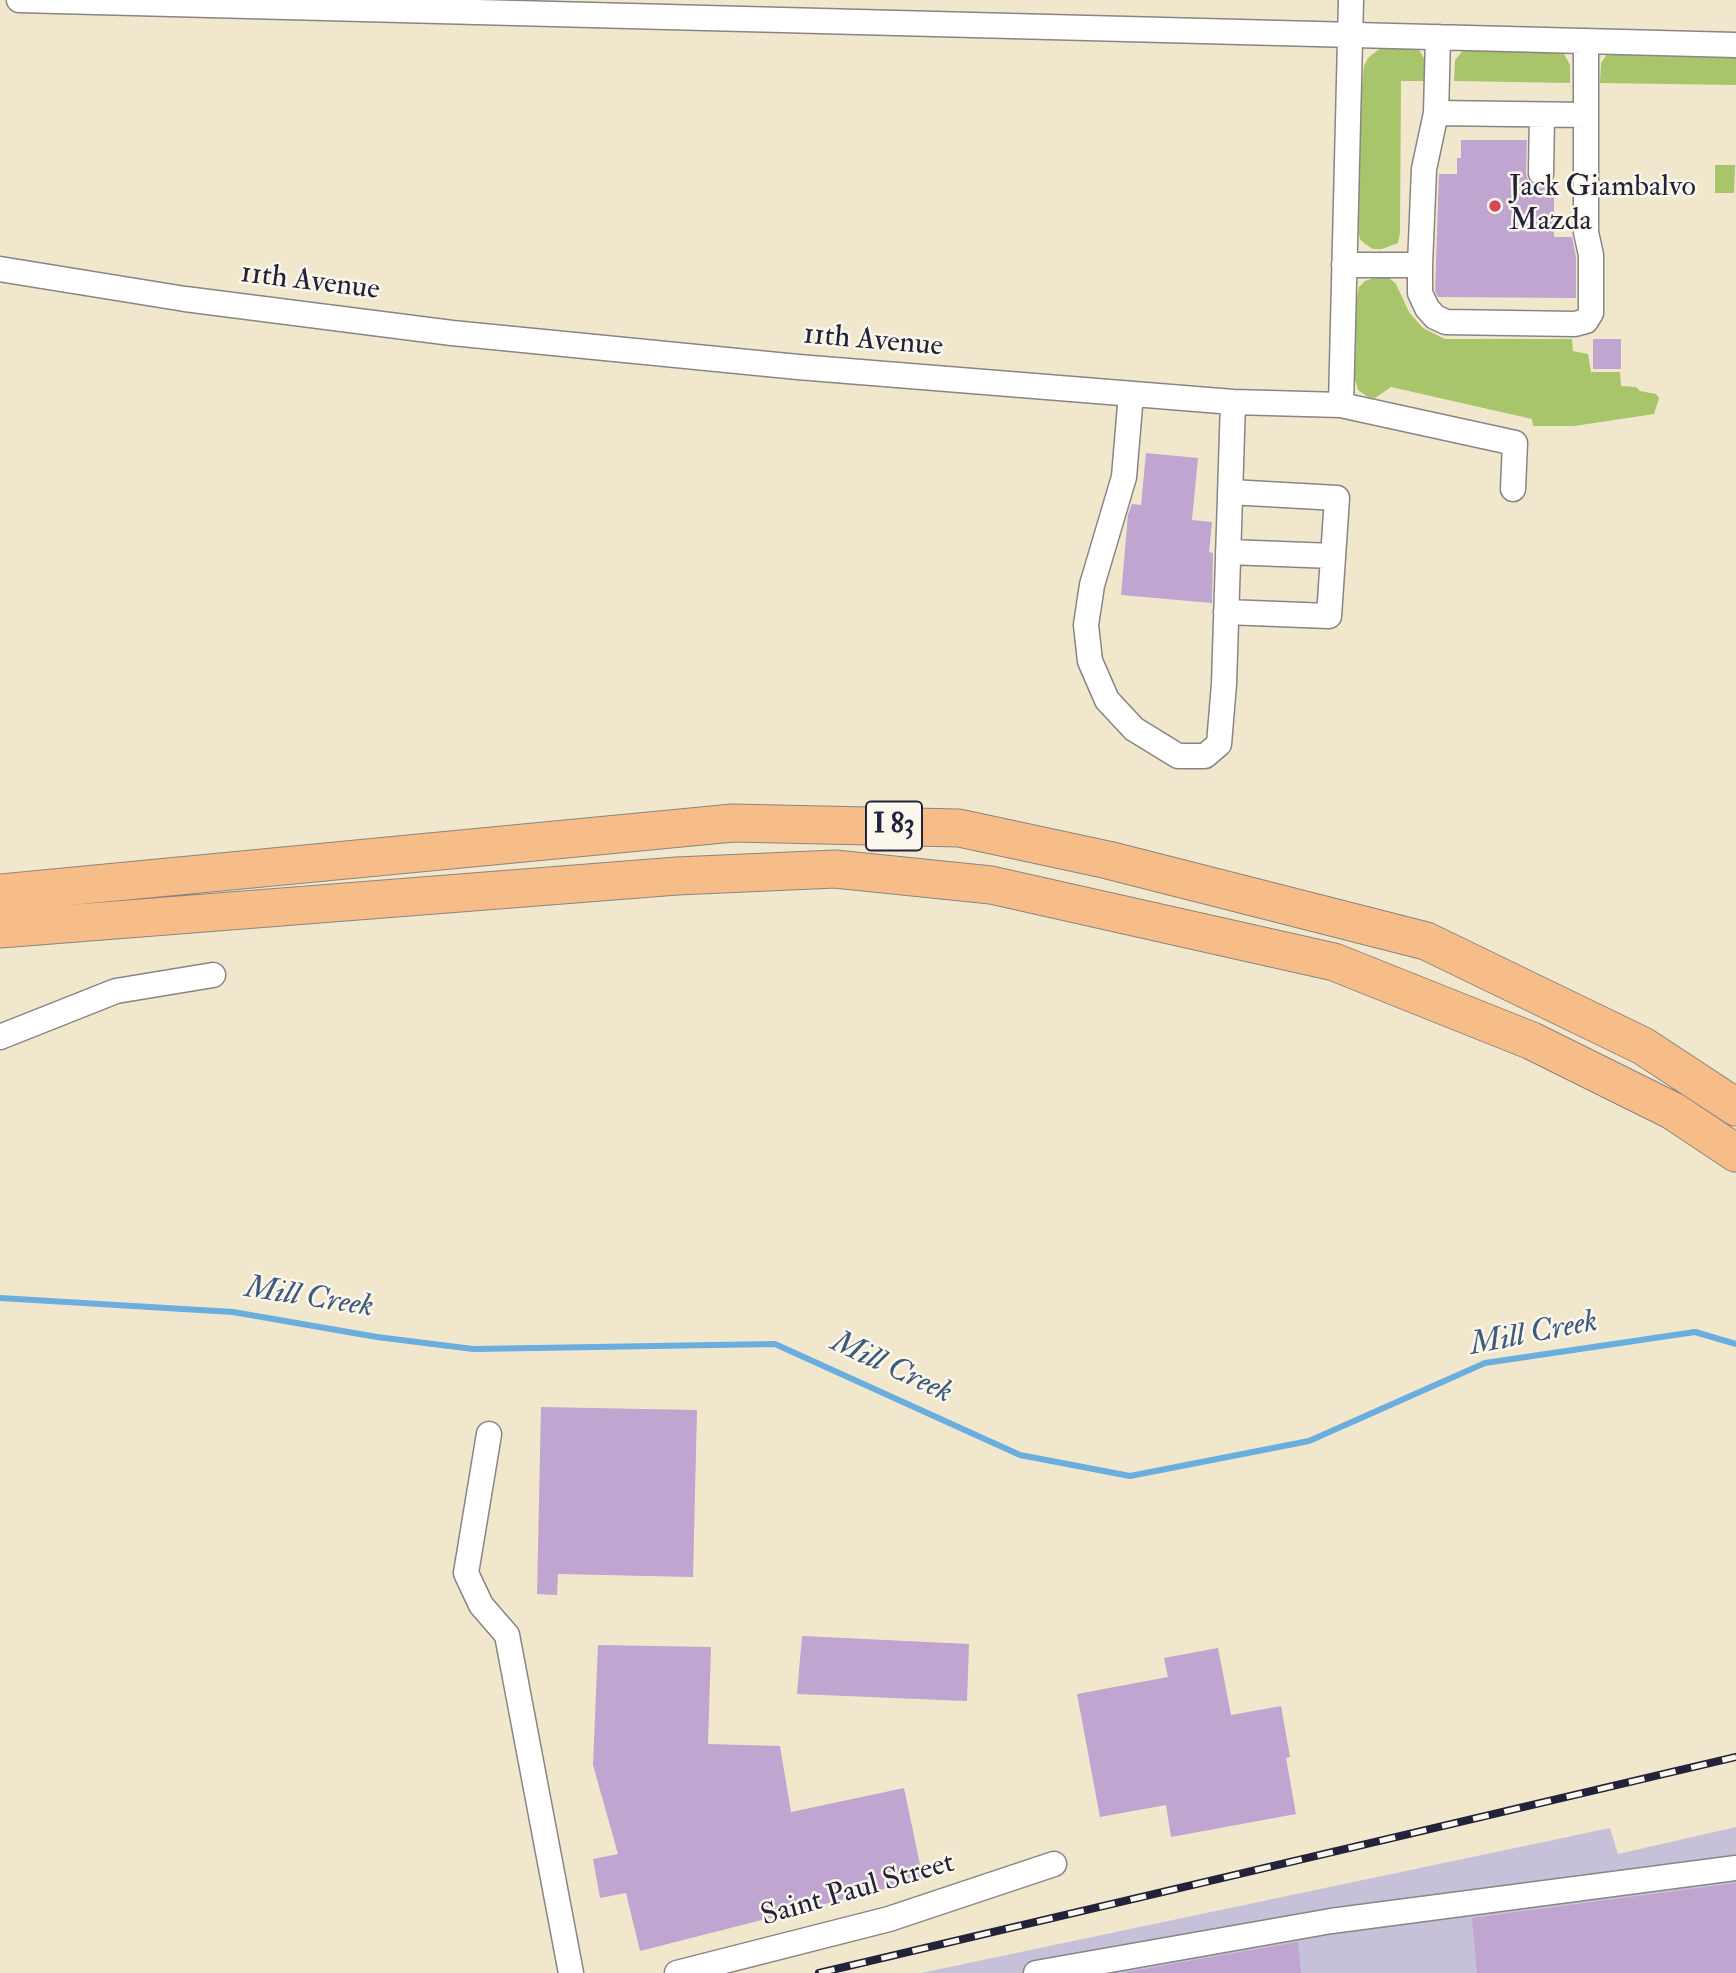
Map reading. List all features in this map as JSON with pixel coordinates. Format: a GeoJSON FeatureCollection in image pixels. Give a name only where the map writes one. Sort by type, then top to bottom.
{"type":"FeatureCollection","features":[{"type":"Feature","properties":{"kind":"highway","name":"I 83"},"geometry":{"type":"LineString","coordinates":[[0,893],[733,823],[959,828],[1121,864],[1426,941],[1643,1046],[1736,1107]]}},
{"type":"Feature","properties":{"kind":"highway","name":"I 83"},"geometry":{"type":"LineString","coordinates":[[0,929],[677,876],[835,869],[991,885],[1334,962],[1532,1041],[1673,1111],[1736,1153]]}},
{"type":"Feature","properties":{"kind":"street"},"geometry":{"type":"LineString","coordinates":[[19,0],[1736,46]]}},
{"type":"Feature","properties":{"kind":"street"},"geometry":{"type":"LineString","coordinates":[[1341,405],[1351,0]]}},
{"type":"Feature","properties":{"kind":"street"},"geometry":{"type":"LineString","coordinates":[[1438,37],[1437,113],[1424,169],[1420,293],[1435,317],[1446,322],[1575,324],[1586,321],[1591,313],[1591,255],[1586,232],[1586,41]]}},
{"type":"Feature","properties":{"kind":"street"},"geometry":{"type":"LineString","coordinates":[[1437,113],[1586,115]]}},
{"type":"Feature","properties":{"kind":"street"},"geometry":{"type":"LineString","coordinates":[[1541,173],[1542,115]]}},
{"type":"Feature","properties":{"kind":"street"},"geometry":{"type":"LineString","coordinates":[[1344,265],[1420,265]]}},
{"type":"Feature","properties":{"kind":"street","name":"11th Avenue"},"geometry":{"type":"LineString","coordinates":[[1,270],[185,299],[452,333],[798,368],[1233,402],[1341,405],[1515,443],[1513,489]]}},
{"type":"Feature","properties":{"kind":"street"},"geometry":{"type":"LineString","coordinates":[[1131,394],[1124,477],[1092,585],[1086,625],[1090,661],[1107,700],[1134,729],[1178,756],[1205,756],[1219,744],[1233,402]]}},
{"type":"Feature","properties":{"kind":"street"},"geometry":{"type":"LineString","coordinates":[[1226,612],[1329,616],[1337,498],[1230,492]]}},
{"type":"Feature","properties":{"kind":"street"},"geometry":{"type":"LineString","coordinates":[[1228,552],[1333,556]]}},
{"type":"Feature","properties":{"kind":"street"},"geometry":{"type":"LineString","coordinates":[[0,1037],[116,991],[213,975]]}},
{"type":"Feature","properties":{"kind":"street"},"geometry":{"type":"LineString","coordinates":[[489,1434],[466,1573],[481,1605],[506,1635],[571,1973]]}},
{"type":"Feature","properties":{"kind":"street","name":"Saint Paul Street"},"geometry":{"type":"LineString","coordinates":[[677,1973],[889,1919],[1054,1864]]}},
{"type":"Feature","properties":{"kind":"street"},"geometry":{"type":"LineString","coordinates":[[1036,1973],[1331,1922],[1736,1868]]}},
{"type":"Feature","properties":{"kind":"shaded area"},"geometry":{"type":"Polygon","coordinates":[[[1736,1827],[1736,1973],[921,1973],[1610,1828],[1618,1854],[1736,1827]]]}},
{"type":"Feature","properties":{"kind":"green space"},"geometry":{"type":"Polygon","coordinates":[[[1389,45],[1410,45],[1419,50],[1425,60],[1425,81],[1401,81],[1400,233],[1398,243],[1382,249],[1373,249],[1360,239],[1358,230],[1359,117],[1364,66],[1368,58],[1389,45]]]}},
{"type":"Feature","properties":{"kind":"green space"},"geometry":{"type":"Polygon","coordinates":[[[1465,48],[1563,52],[1570,65],[1570,83],[1454,81],[1455,60],[1465,48]]]}},
{"type":"Feature","properties":{"kind":"green space"},"geometry":{"type":"Polygon","coordinates":[[[1736,52],[1736,85],[1600,83],[1601,63],[1608,53],[1736,52]]]}},
{"type":"Feature","properties":{"kind":"green space"},"geometry":{"type":"Polygon","coordinates":[[[1715,165],[1735,165],[1734,193],[1715,193],[1715,165]]]}},
{"type":"Feature","properties":{"kind":"green space"},"geometry":{"type":"Polygon","coordinates":[[[1377,277],[1389,278],[1396,284],[1409,312],[1423,328],[1445,339],[1572,339],[1573,351],[1588,354],[1591,372],[1620,372],[1621,386],[1636,387],[1640,391],[1656,394],[1659,398],[1654,414],[1574,426],[1533,426],[1532,419],[1391,387],[1375,398],[1368,397],[1358,390],[1354,376],[1357,296],[1359,287],[1365,281],[1377,277]]]}},
{"type":"Feature","properties":{"kind":"building","name":"Jack Giambalvo Mazda"},"geometry":{"type":"Polygon","coordinates":[[[1461,140],[1527,140],[1528,181],[1541,188],[1549,186],[1554,178],[1554,237],[1572,237],[1576,257],[1576,298],[1438,297],[1435,291],[1439,174],[1457,174],[1457,158],[1461,158],[1461,140]]]}},
{"type":"Feature","properties":{"kind":"building"},"geometry":{"type":"Polygon","coordinates":[[[1593,339],[1621,339],[1621,369],[1593,369],[1593,339]]]}},
{"type":"Feature","properties":{"kind":"building"},"geometry":{"type":"Polygon","coordinates":[[[1146,453],[1198,458],[1192,520],[1212,522],[1209,552],[1213,553],[1212,603],[1121,595],[1128,515],[1132,504],[1141,505],[1146,453]]]}},
{"type":"Feature","properties":{"kind":"building"},"geometry":{"type":"Polygon","coordinates":[[[541,1407],[697,1410],[693,1577],[558,1574],[557,1595],[537,1594],[541,1407]]]}},
{"type":"Feature","properties":{"kind":"building"},"geometry":{"type":"Polygon","coordinates":[[[802,1636],[969,1644],[967,1701],[797,1694],[802,1636]]]}},
{"type":"Feature","properties":{"kind":"building"},"geometry":{"type":"Polygon","coordinates":[[[598,1645],[711,1647],[708,1744],[780,1746],[791,1812],[904,1788],[923,1879],[640,1951],[626,1893],[600,1898],[593,1859],[618,1854],[593,1765],[598,1645]]]}},
{"type":"Feature","properties":{"kind":"building"},"geometry":{"type":"Polygon","coordinates":[[[1218,1648],[1231,1715],[1281,1706],[1290,1757],[1286,1758],[1296,1814],[1171,1837],[1166,1805],[1100,1817],[1077,1694],[1168,1677],[1164,1658],[1218,1648]]]}},
{"type":"Feature","properties":{"kind":"building"},"geometry":{"type":"Polygon","coordinates":[[[1736,1883],[1736,1973],[1477,1973],[1472,1918],[1736,1883]]]}},
{"type":"Feature","properties":{"kind":"building"},"geometry":{"type":"Polygon","coordinates":[[[1298,1942],[1301,1973],[1127,1973],[1127,1972],[1298,1942]]]}},
{"type":"Feature","properties":{"kind":"waterway","name":"Mill Creek"},"geometry":{"type":"LineString","coordinates":[[0,1298],[233,1312],[377,1337],[473,1349],[775,1344],[1020,1455],[1130,1476],[1309,1441],[1485,1363],[1695,1332],[1736,1344]]}},
{"type":"Feature","properties":{"kind":"railway"},"geometry":{"type":"LineString","coordinates":[[819,1973],[1736,1757]]}},
{"type":"Feature","properties":{"kind":"place","name":"Jack Giambalvo Mazda"},"geometry":{"type":"Point","coordinates":[1495,206]}}]}
